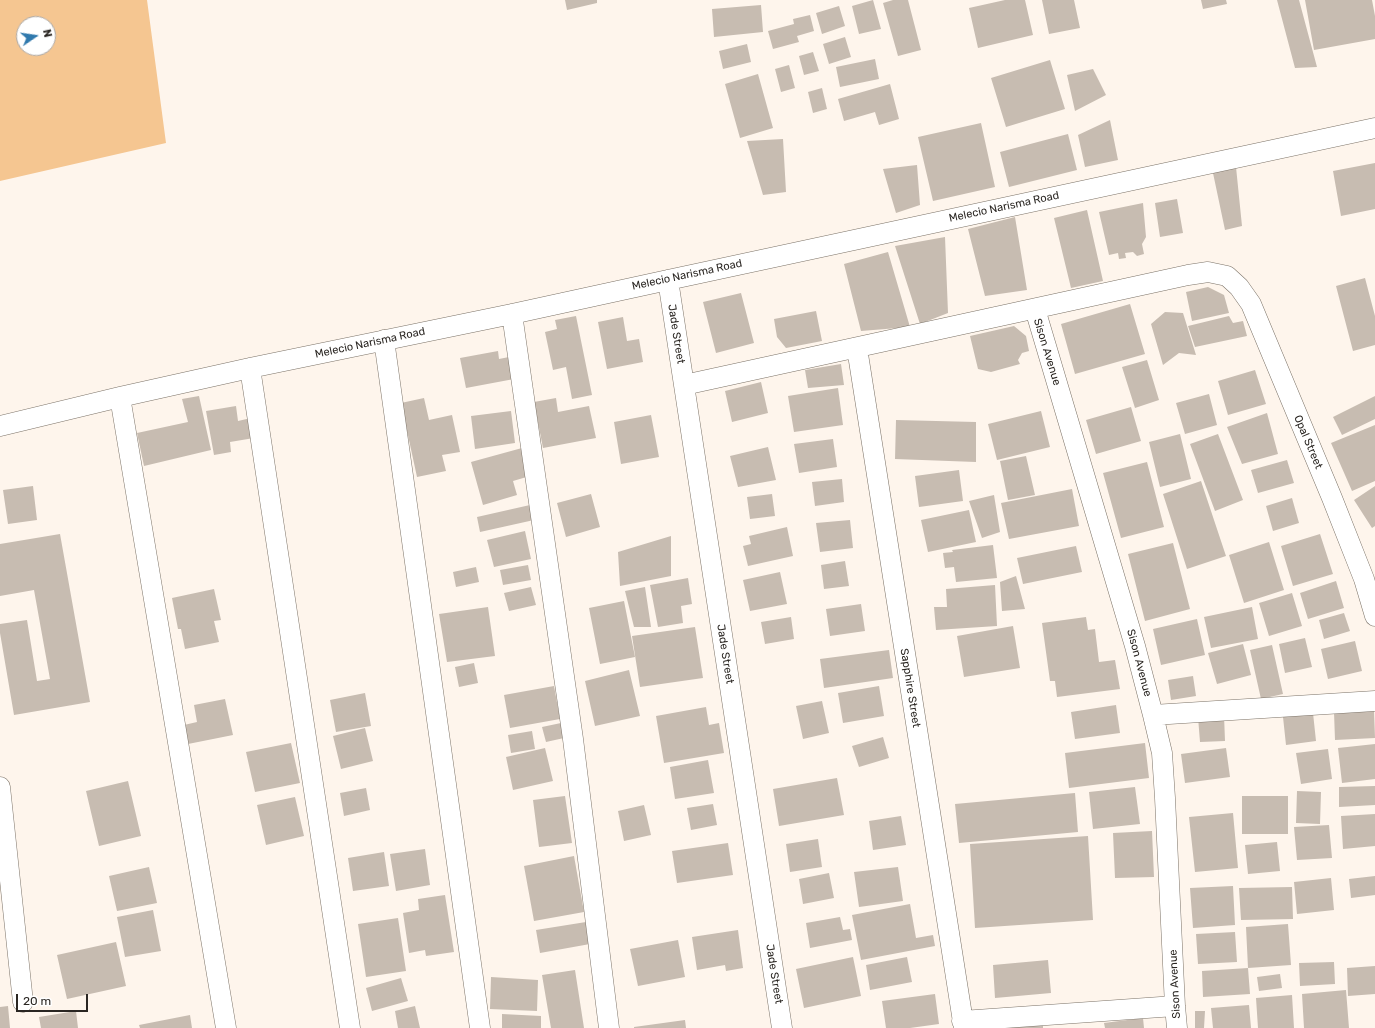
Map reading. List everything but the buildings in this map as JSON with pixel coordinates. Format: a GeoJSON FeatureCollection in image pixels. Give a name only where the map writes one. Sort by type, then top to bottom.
{"type":"FeatureCollection","features":[{"type":"Feature","properties":{"kind":"street","name":"Melecio Narisma Road"},"geometry":{"type":"LineString","coordinates":[[0,426],[250,368],[512,314],[1375,128]]}},
{"type":"Feature","properties":{"kind":"street","name":"Opal Street"},"geometry":{"type":"LineString","coordinates":[[1035,310],[1188,275],[1208,272],[1227,276],[1239,287],[1251,304],[1364,580],[1375,616]]}},
{"type":"Feature","properties":{"kind":"street","name":"Jade Street"},"geometry":{"type":"LineString","coordinates":[[668,280],[782,1028]]}},
{"type":"Feature","properties":{"kind":"street"},"geometry":{"type":"LineString","coordinates":[[684,385],[1035,310]]}},
{"type":"Feature","properties":{"kind":"street","name":"Sison Avenue"},"geometry":{"type":"LineString","coordinates":[[1035,310],[1132,639],[1162,754],[1177,1028]]}},
{"type":"Feature","properties":{"kind":"street"},"geometry":{"type":"LineString","coordinates":[[512,314],[573,739],[609,1028]]}},
{"type":"Feature","properties":{"kind":"street"},"geometry":{"type":"LineString","coordinates":[[384,340],[480,1028]]}},
{"type":"Feature","properties":{"kind":"street","name":"Sapphire Street"},"geometry":{"type":"LineString","coordinates":[[857,348],[963,1024]]}},
{"type":"Feature","properties":{"kind":"street"},"geometry":{"type":"LineString","coordinates":[[250,368],[350,1028]]}},
{"type":"Feature","properties":{"kind":"street"},"geometry":{"type":"LineString","coordinates":[[120,397],[226,1028]]}},
{"type":"Feature","properties":{"kind":"street"},"geometry":{"type":"LineString","coordinates":[[1153,715],[1375,701]]}},
{"type":"Feature","properties":{"kind":"street"},"geometry":{"type":"LineString","coordinates":[[0,787],[23,1002]]}},
{"type":"Feature","properties":{"kind":"street"},"geometry":{"type":"LineString","coordinates":[[963,1024],[1175,1006]]}},
{"type":"Feature","properties":{"kind":"shaded area"},"geometry":{"type":"Polygon","coordinates":[[[0,0],[147,0],[166,143],[0,181],[0,0]]]}}]}
